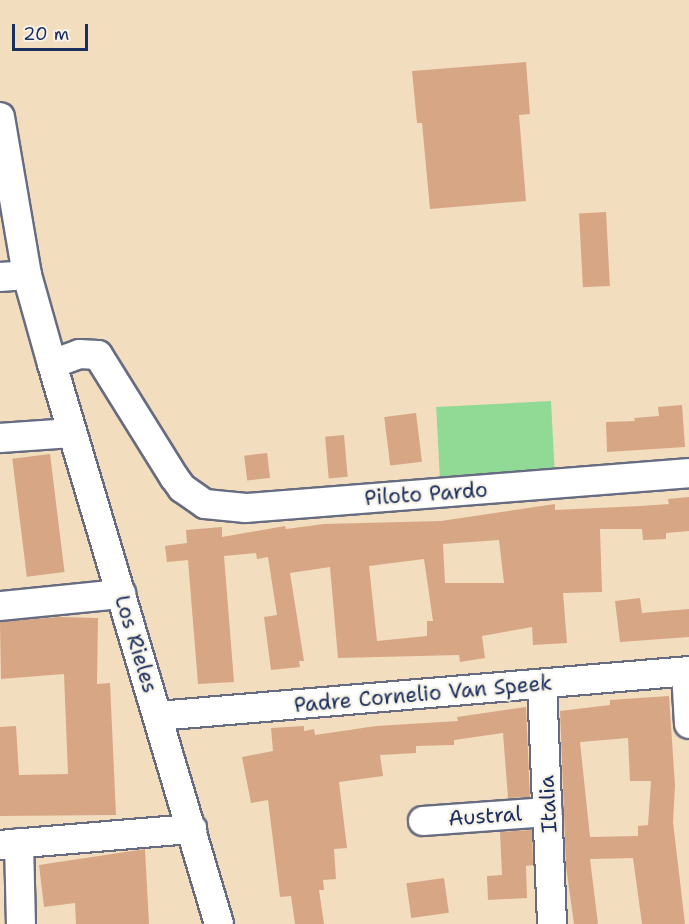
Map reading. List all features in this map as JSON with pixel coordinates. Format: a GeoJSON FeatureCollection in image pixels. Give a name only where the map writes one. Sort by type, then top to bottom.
{"type":"FeatureCollection","features":[{"type":"Feature","properties":{"kind":"street","name":"Los Rieles"},"geometry":{"type":"LineString","coordinates":[[0,117],[13,276],[52,364],[219,924]]}},
{"type":"Feature","properties":{"kind":"street","name":"Piloto Pardo"},"geometry":{"type":"LineString","coordinates":[[52,364],[88,354],[106,363],[174,477],[192,498],[229,509],[689,473]]}},
{"type":"Feature","properties":{"kind":"street"},"geometry":{"type":"LineString","coordinates":[[0,438],[72,432]]}},
{"type":"Feature","properties":{"kind":"street"},"geometry":{"type":"LineString","coordinates":[[0,606],[121,594]]}},
{"type":"Feature","properties":{"kind":"street"},"geometry":{"type":"LineString","coordinates":[[687,671],[689,724]]}},
{"type":"Feature","properties":{"kind":"street","name":"Padre Cornelio Van Speek"},"geometry":{"type":"LineString","coordinates":[[158,716],[687,671]]}},
{"type":"Feature","properties":{"kind":"street","name":"Italia"},"geometry":{"type":"LineString","coordinates":[[542,684],[552,924]]}},
{"type":"Feature","properties":{"kind":"street","name":"Austral"},"geometry":{"type":"LineString","coordinates":[[423,821],[548,812]]}},
{"type":"Feature","properties":{"kind":"street"},"geometry":{"type":"LineString","coordinates":[[21,924],[9,844],[192,829]]}},
{"type":"Feature","properties":{"kind":"green space"},"geometry":{"type":"Polygon","coordinates":[[[551,401],[555,471],[440,477],[436,407],[551,401]]]}},
{"type":"Feature","properties":{"kind":"building"},"geometry":{"type":"Polygon","coordinates":[[[526,62],[530,114],[519,115],[526,201],[430,209],[422,123],[417,123],[412,71],[526,62]]]}},
{"type":"Feature","properties":{"kind":"building"},"geometry":{"type":"Polygon","coordinates":[[[606,212],[610,286],[583,287],[579,213],[606,212]]]}},
{"type":"Feature","properties":{"kind":"building"},"geometry":{"type":"Polygon","coordinates":[[[682,405],[685,447],[607,452],[606,422],[635,421],[634,418],[659,416],[658,407],[682,405]]]}},
{"type":"Feature","properties":{"kind":"building"},"geometry":{"type":"Polygon","coordinates":[[[416,413],[422,462],[390,466],[384,417],[416,413]]]}},
{"type":"Feature","properties":{"kind":"building"},"geometry":{"type":"Polygon","coordinates":[[[344,435],[348,477],[329,478],[325,437],[344,435]]]}},
{"type":"Feature","properties":{"kind":"building"},"geometry":{"type":"Polygon","coordinates":[[[267,453],[270,478],[247,481],[244,456],[267,453]]]}},
{"type":"Feature","properties":{"kind":"building"},"geometry":{"type":"Polygon","coordinates":[[[50,454],[65,572],[27,577],[12,459],[50,454]]]}},
{"type":"Feature","properties":{"kind":"building"},"geometry":{"type":"Polygon","coordinates":[[[689,497],[689,531],[666,533],[666,539],[643,540],[642,529],[600,529],[602,592],[563,593],[567,643],[533,645],[532,627],[482,636],[485,658],[460,662],[459,655],[338,658],[330,567],[290,573],[304,661],[299,661],[300,667],[271,670],[264,617],[277,615],[268,557],[257,559],[256,553],[224,556],[234,682],[198,684],[188,560],[167,562],[165,546],[187,543],[186,530],[222,527],[222,537],[285,526],[286,529],[324,524],[441,521],[555,504],[555,510],[669,504],[668,499],[689,497]],[[499,540],[443,544],[445,583],[504,583],[499,540]],[[424,559],[369,566],[377,641],[427,636],[427,621],[433,621],[424,559]]]}},
{"type":"Feature","properties":{"kind":"building"},"geometry":{"type":"Polygon","coordinates":[[[640,598],[642,613],[689,609],[689,637],[620,642],[615,601],[640,598]]]}},
{"type":"Feature","properties":{"kind":"building"},"geometry":{"type":"Polygon","coordinates":[[[59,617],[98,618],[97,684],[110,683],[116,815],[0,816],[0,727],[16,726],[19,775],[68,774],[64,674],[1,679],[0,622],[59,617]]]}},
{"type":"Feature","properties":{"kind":"building"},"geometry":{"type":"Polygon","coordinates":[[[669,696],[675,785],[673,822],[685,924],[642,924],[633,858],[590,859],[598,924],[574,924],[566,866],[560,711],[610,705],[610,700],[669,696]],[[628,738],[580,742],[590,837],[638,836],[638,826],[648,825],[651,781],[630,781],[628,738]]]}},
{"type":"Feature","properties":{"kind":"building"},"geometry":{"type":"Polygon","coordinates":[[[526,707],[530,797],[508,798],[503,733],[454,740],[454,745],[416,746],[416,753],[380,755],[383,776],[339,782],[347,848],[334,849],[336,879],[323,880],[324,890],[319,890],[324,924],[295,924],[291,896],[280,897],[268,800],[251,803],[242,757],[273,751],[271,728],[304,726],[304,731],[314,729],[315,735],[376,726],[458,721],[457,717],[526,707]]]}},
{"type":"Feature","properties":{"kind":"building"},"geometry":{"type":"Polygon","coordinates":[[[532,830],[533,865],[526,866],[527,898],[488,900],[487,876],[502,875],[500,832],[532,830]]]}},
{"type":"Feature","properties":{"kind":"building"},"geometry":{"type":"Polygon","coordinates":[[[145,849],[149,924],[76,924],[75,903],[44,907],[39,865],[145,849]]]}},
{"type":"Feature","properties":{"kind":"building"},"geometry":{"type":"Polygon","coordinates":[[[444,878],[449,913],[411,918],[406,883],[444,878]]]}}]}
